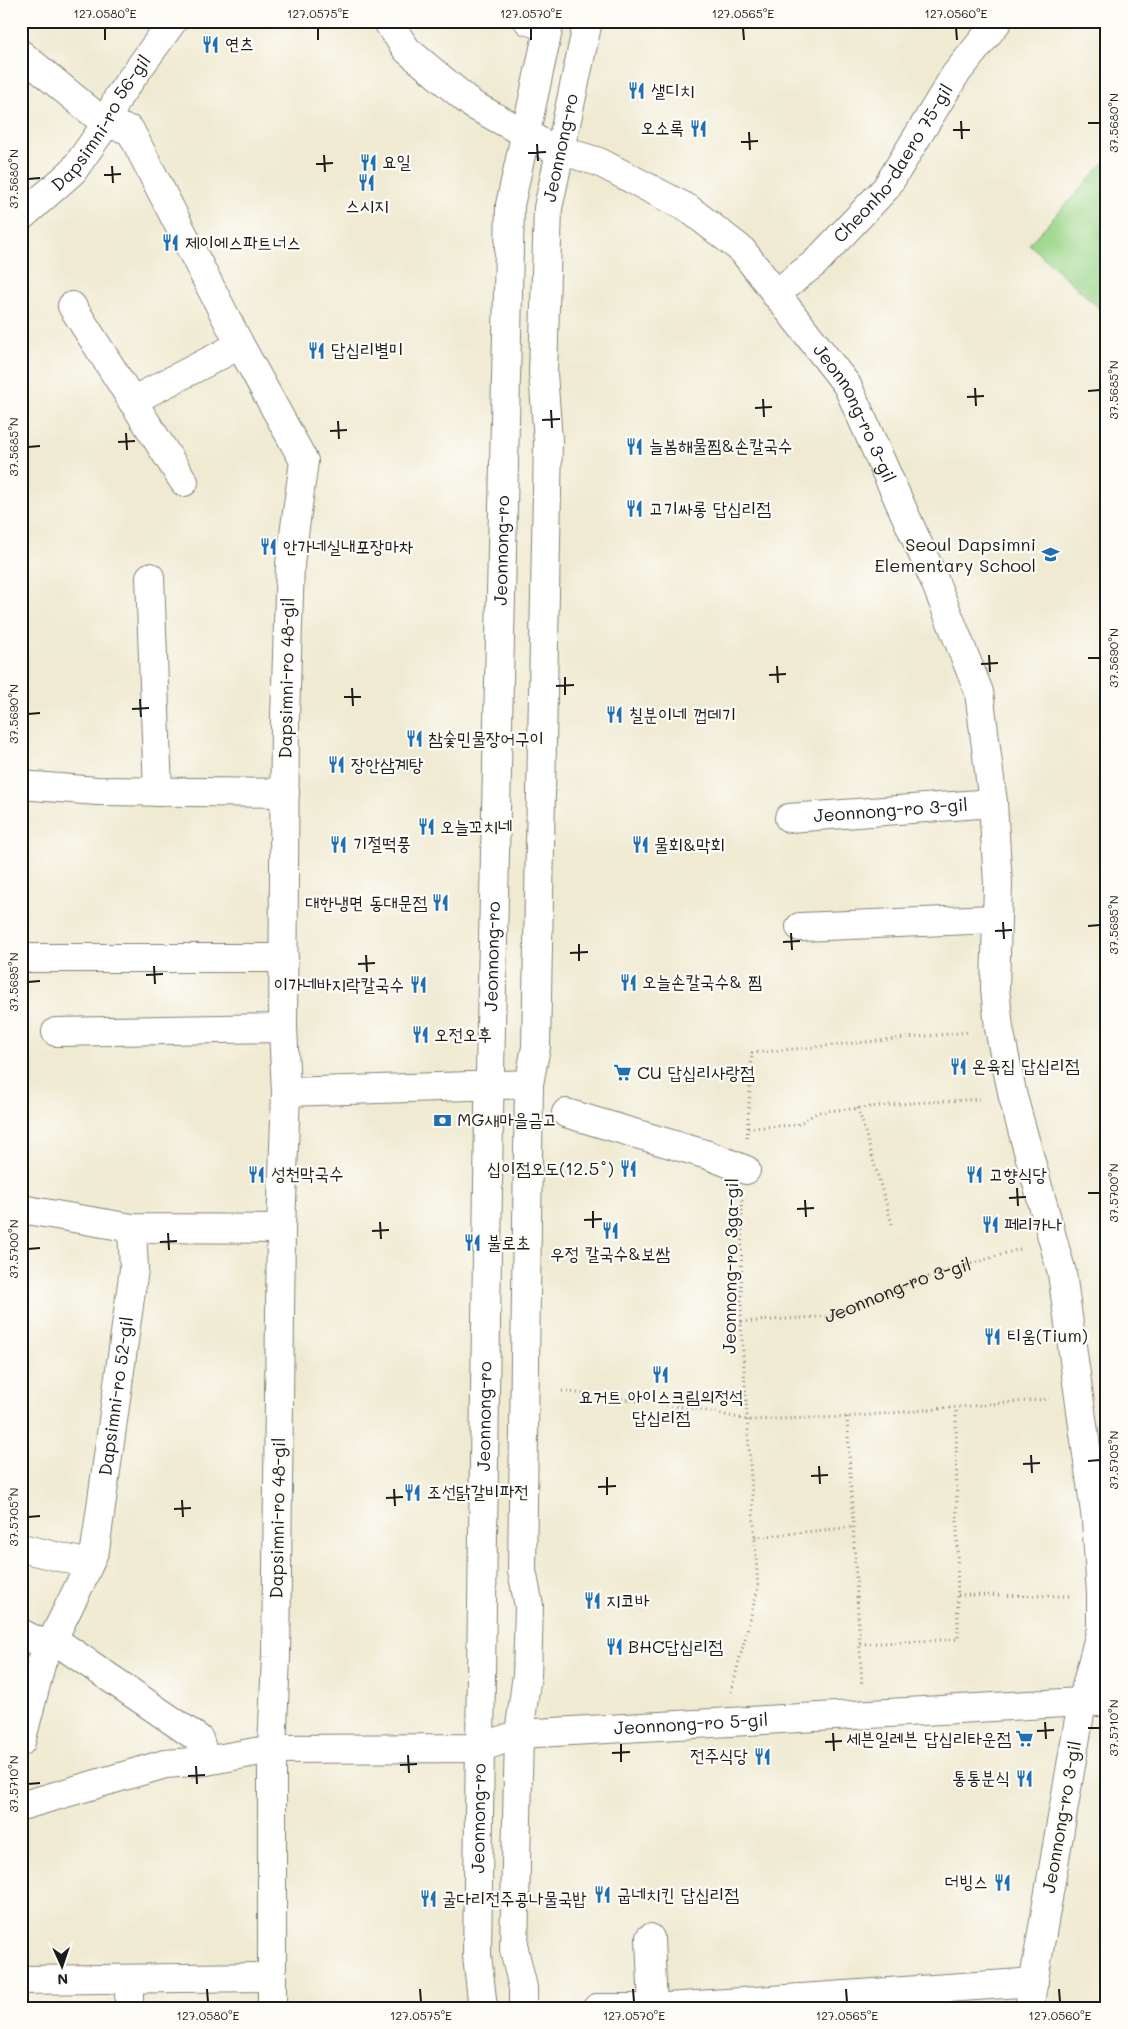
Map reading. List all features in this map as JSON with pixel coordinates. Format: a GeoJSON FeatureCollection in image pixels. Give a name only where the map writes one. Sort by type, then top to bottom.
{"type":"FeatureCollection","features":[{"type":"Feature","properties":{"kind":"street","name":"Dapsimni-ro 56-gil"},"geometry":{"type":"LineString","coordinates":[[21,217],[74,171],[106,124],[118,97],[173,21]]}},
{"type":"Feature","properties":{"kind":"street","name":"Jeonnong-ro 3-gil"},"geometry":{"type":"LineString","coordinates":[[387,21],[407,50],[473,105],[555,148],[599,162],[689,209],[742,250],[846,385],[933,577],[979,692],[993,802],[998,884],[995,988],[1000,1028],[1013,1097],[1062,1273],[1096,1520],[1102,1593],[1101,1629],[1094,1702],[1031,1995],[653,2008],[597,2008]]}},
{"type":"Feature","properties":{"kind":"street","name":"Jeonnong-ro"},"geometry":{"type":"LineString","coordinates":[[523,2008],[523,1988],[514,1948],[519,1734],[528,1675],[529,1606],[522,1572],[529,1084],[536,1047],[548,450],[543,374],[548,208],[555,148],[588,21]]}},
{"type":"Feature","properties":{"kind":"street","name":"Cheonho-daero 75-gil"},"geometry":{"type":"LineString","coordinates":[[775,294],[815,263],[886,188],[955,75],[998,21]]}},
{"type":"Feature","properties":{"kind":"street","name":"Jeonnong-ro"},"geometry":{"type":"LineString","coordinates":[[483,2008],[476,1955],[490,1085],[510,205],[542,23]]}},
{"type":"Feature","properties":{"kind":"street"},"geometry":{"type":"LineString","coordinates":[[21,54],[106,124]]}},
{"type":"Feature","properties":{"kind":"street","name":"Dapsimni-ro 48-gil"},"geometry":{"type":"LineString","coordinates":[[106,124],[130,130],[240,345],[304,462],[290,564],[285,717],[283,1028],[286,1092],[281,1229],[276,1656],[272,1749],[272,2008]]}},
{"type":"Feature","properties":{"kind":"street"},"geometry":{"type":"LineString","coordinates":[[72,306],[184,482]]}},
{"type":"Feature","properties":{"kind":"street"},"geometry":{"type":"LineString","coordinates":[[132,401],[240,345]]}},
{"type":"Feature","properties":{"kind":"street"},"geometry":{"type":"LineString","coordinates":[[150,577],[158,792]]}},
{"type":"Feature","properties":{"kind":"street"},"geometry":{"type":"LineString","coordinates":[[21,785],[97,791],[285,792]]}},
{"type":"Feature","properties":{"kind":"street","name":"Jeonnong-ro 3-gil"},"geometry":{"type":"LineString","coordinates":[[789,818],[993,802]]}},
{"type":"Feature","properties":{"kind":"street"},"geometry":{"type":"LineString","coordinates":[[800,927],[996,919]]}},
{"type":"Feature","properties":{"kind":"street"},"geometry":{"type":"LineString","coordinates":[[21,958],[284,958]]}},
{"type":"Feature","properties":{"kind":"street"},"geometry":{"type":"LineString","coordinates":[[56,1032],[283,1028]]}},
{"type":"Feature","properties":{"kind":"street"},"geometry":{"type":"LineString","coordinates":[[286,1092],[529,1084]]}},
{"type":"Feature","properties":{"kind":"street"},"geometry":{"type":"LineString","coordinates":[[566,1113],[708,1155],[746,1170]]}},
{"type":"Feature","properties":{"kind":"street"},"geometry":{"type":"LineString","coordinates":[[21,1209],[132,1228],[281,1229]]}},
{"type":"Feature","properties":{"kind":"street","name":"Dapsimni-ro 52-gil"},"geometry":{"type":"LineString","coordinates":[[21,1742],[27,1698],[42,1661],[95,1550],[134,1269],[132,1228]]}},
{"type":"Feature","properties":{"kind":"street"},"geometry":{"type":"LineString","coordinates":[[21,1548],[89,1564]]}},
{"type":"Feature","properties":{"kind":"street"},"geometry":{"type":"LineString","coordinates":[[21,1633],[51,1643],[200,1739],[206,1761]]}},
{"type":"Feature","properties":{"kind":"street","name":"Jeonnong-ro 5-gil"},"geometry":{"type":"LineString","coordinates":[[519,1734],[1094,1702]]}},
{"type":"Feature","properties":{"kind":"street","name":"Jeonnong-ro"},"geometry":{"type":"LineString","coordinates":[[21,1806],[166,1764],[206,1761],[272,1749],[480,1748],[519,1734]]}},
{"type":"Feature","properties":{"kind":"street"},"geometry":{"type":"LineString","coordinates":[[650,1938],[653,2008]]}},
{"type":"Feature","properties":{"kind":"street"},"geometry":{"type":"LineString","coordinates":[[21,1980],[272,1977]]}},
{"type":"Feature","properties":{"kind":"street"},"geometry":{"type":"LineString","coordinates":[[129,1979],[129,2008]]}},
{"type":"Feature","properties":{"kind":"path","name":"Jeonnong-ro 3ga-gil"},"geometry":{"type":"LineString","coordinates":[[729,1723],[729,1699],[758,1588],[742,1322],[742,1203],[746,1170],[752,1053],[1000,1028]]}},
{"type":"Feature","properties":{"kind":"path"},"geometry":{"type":"LineString","coordinates":[[748,1128],[797,1125],[818,1112],[910,1103],[1013,1097]]}},
{"type":"Feature","properties":{"kind":"path"},"geometry":{"type":"LineString","coordinates":[[858,1108],[892,1224]]}},
{"type":"Feature","properties":{"kind":"path","name":"Jeonnong-ro 3-gil"},"geometry":{"type":"LineString","coordinates":[[742,1322],[830,1316],[922,1279],[1052,1240]]}},
{"type":"Feature","properties":{"kind":"path"},"geometry":{"type":"LineString","coordinates":[[562,1391],[697,1409],[748,1420],[847,1417],[1079,1396]]}},
{"type":"Feature","properties":{"kind":"path"},"geometry":{"type":"LineString","coordinates":[[860,1644],[958,1639],[956,1408]]}},
{"type":"Feature","properties":{"kind":"path"},"geometry":{"type":"LineString","coordinates":[[847,1417],[864,1715]]}},
{"type":"Feature","properties":{"kind":"path"},"geometry":{"type":"LineString","coordinates":[[754,1537],[854,1527]]}},
{"type":"Feature","properties":{"kind":"path"},"geometry":{"type":"LineString","coordinates":[[958,1595],[1068,1596],[1102,1593]]}},
{"type":"Feature","properties":{"kind":"green space"},"geometry":{"type":"Polygon","coordinates":[[[1107,160],[1107,315],[1029,244],[1107,160]]]}},
{"type":"Feature","properties":{"kind":"place","name":"연츠"},"geometry":{"type":"Point","coordinates":[211,44]}},
{"type":"Feature","properties":{"kind":"place","name":"샐디치"},"geometry":{"type":"Point","coordinates":[637,91]}},
{"type":"Feature","properties":{"kind":"place","name":"오소록"},"geometry":{"type":"Point","coordinates":[698,128]}},
{"type":"Feature","properties":{"kind":"place","name":"요일"},"geometry":{"type":"Point","coordinates":[368,162]}},
{"type":"Feature","properties":{"kind":"place","name":"스시지"},"geometry":{"type":"Point","coordinates":[367,183]}},
{"type":"Feature","properties":{"kind":"place","name":"제이에스파트너스"},"geometry":{"type":"Point","coordinates":[171,243]}},
{"type":"Feature","properties":{"kind":"place","name":"답십리별미"},"geometry":{"type":"Point","coordinates":[317,350]}},
{"type":"Feature","properties":{"kind":"place","name":"늘봄해물찜&손칼국수"},"geometry":{"type":"Point","coordinates":[635,446]}},
{"type":"Feature","properties":{"kind":"place","name":"고기싸롱 답십리점"},"geometry":{"type":"Point","coordinates":[635,509]}},
{"type":"Feature","properties":{"kind":"place","name":"안가네실내포장마차"},"geometry":{"type":"Point","coordinates":[269,547]}},
{"type":"Feature","properties":{"kind":"place","name":"Seoul Dapsimni Elementary School"},"geometry":{"type":"Point","coordinates":[1050,555]}},
{"type":"Feature","properties":{"kind":"place","name":"칠분이네 껍데기"},"geometry":{"type":"Point","coordinates":[615,715]}},
{"type":"Feature","properties":{"kind":"place","name":"참숯민물장어구이"},"geometry":{"type":"Point","coordinates":[414,739]}},
{"type":"Feature","properties":{"kind":"place","name":"장안삼계탕"},"geometry":{"type":"Point","coordinates":[337,765]}},
{"type":"Feature","properties":{"kind":"place","name":"오늘꼬치네"},"geometry":{"type":"Point","coordinates":[426,827]}},
{"type":"Feature","properties":{"kind":"place","name":"기절떡풍"},"geometry":{"type":"Point","coordinates":[339,844]}},
{"type":"Feature","properties":{"kind":"place","name":"물회&막회"},"geometry":{"type":"Point","coordinates":[640,845]}},
{"type":"Feature","properties":{"kind":"place","name":"대한냉면 동대문점"},"geometry":{"type":"Point","coordinates":[441,903]}},
{"type":"Feature","properties":{"kind":"place","name":"오늘손칼국수& 찜"},"geometry":{"type":"Point","coordinates":[628,982]}},
{"type":"Feature","properties":{"kind":"place","name":"이가네바지락칼국수"},"geometry":{"type":"Point","coordinates":[418,985]}},
{"type":"Feature","properties":{"kind":"place","name":"오전오후"},"geometry":{"type":"Point","coordinates":[420,1035]}},
{"type":"Feature","properties":{"kind":"place","name":"온육집 답십리점"},"geometry":{"type":"Point","coordinates":[958,1066]}},
{"type":"Feature","properties":{"kind":"place","name":"CU 답십리사랑점"},"geometry":{"type":"Point","coordinates":[623,1073]}},
{"type":"Feature","properties":{"kind":"place","name":"MG새마을금고"},"geometry":{"type":"Point","coordinates":[443,1120]}},
{"type":"Feature","properties":{"kind":"place","name":"십이점오도(12.5˚)"},"geometry":{"type":"Point","coordinates":[628,1169]}},
{"type":"Feature","properties":{"kind":"place","name":"성천막국수"},"geometry":{"type":"Point","coordinates":[257,1174]}},
{"type":"Feature","properties":{"kind":"place","name":"고향식당"},"geometry":{"type":"Point","coordinates":[975,1175]}},
{"type":"Feature","properties":{"kind":"place","name":"페리카나"},"geometry":{"type":"Point","coordinates":[990,1225]}},
{"type":"Feature","properties":{"kind":"place","name":"우정 칼국수&보쌈"},"geometry":{"type":"Point","coordinates":[610,1231]}},
{"type":"Feature","properties":{"kind":"place","name":"불로초"},"geometry":{"type":"Point","coordinates":[473,1243]}},
{"type":"Feature","properties":{"kind":"place","name":"티움(Tium)"},"geometry":{"type":"Point","coordinates":[993,1336]}},
{"type":"Feature","properties":{"kind":"place","name":"요거트 아이스크림의정석 답십리점"},"geometry":{"type":"Point","coordinates":[661,1374]}},
{"type":"Feature","properties":{"kind":"place","name":"조선닭갈비파전"},"geometry":{"type":"Point","coordinates":[413,1492]}},
{"type":"Feature","properties":{"kind":"place","name":"지코바"},"geometry":{"type":"Point","coordinates":[592,1601]}},
{"type":"Feature","properties":{"kind":"place","name":"BHC답십리점"},"geometry":{"type":"Point","coordinates":[614,1647]}},
{"type":"Feature","properties":{"kind":"place","name":"세븐일레븐 답십리타운점"},"geometry":{"type":"Point","coordinates":[1025,1739]}},
{"type":"Feature","properties":{"kind":"place","name":"전주식당"},"geometry":{"type":"Point","coordinates":[762,1756]}},
{"type":"Feature","properties":{"kind":"place","name":"통통분식"},"geometry":{"type":"Point","coordinates":[1024,1778]}},
{"type":"Feature","properties":{"kind":"place","name":"더빙스"},"geometry":{"type":"Point","coordinates":[1002,1882]}},
{"type":"Feature","properties":{"kind":"place","name":"굽네치킨 답십리점"},"geometry":{"type":"Point","coordinates":[603,1895]}},
{"type":"Feature","properties":{"kind":"place","name":"굴다리전주콩나물국밥"},"geometry":{"type":"Point","coordinates":[428,1899]}}]}
